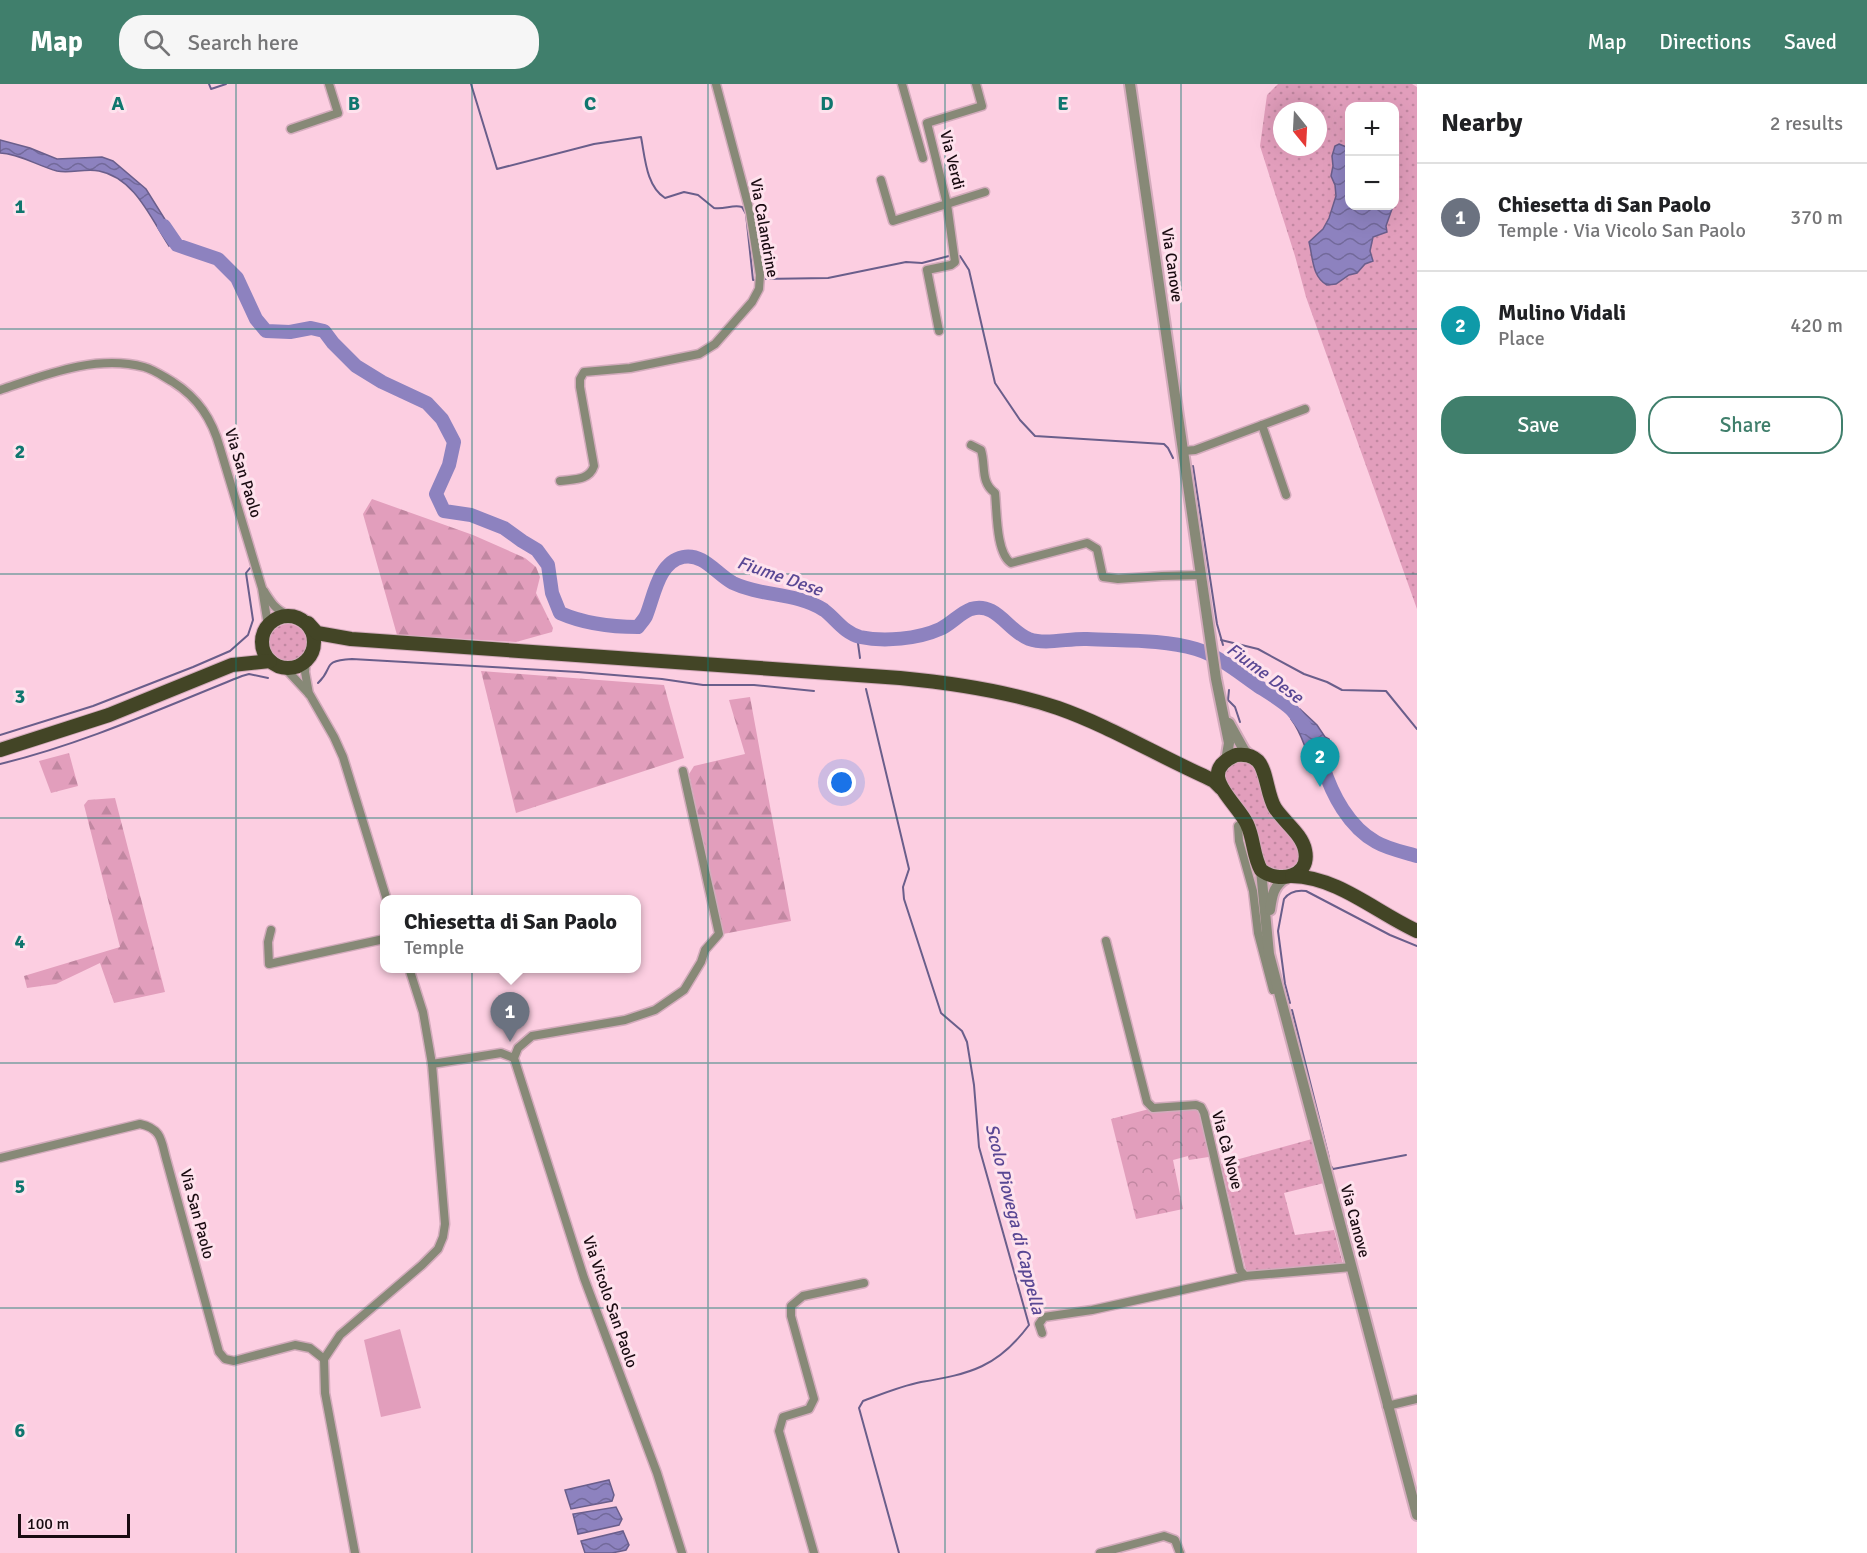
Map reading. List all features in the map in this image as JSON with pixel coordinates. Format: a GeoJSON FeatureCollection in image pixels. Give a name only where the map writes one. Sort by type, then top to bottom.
{"type":"FeatureCollection","features":[{"type":"Feature","properties":{"kind":"main road"},"geometry":{"type":"LineString","coordinates":[[232,665],[262,639],[267,625],[281,616],[289,615],[302,619],[317,633],[351,639],[900,678],[950,684],[1015,696],[1060,709],[1121,735],[1214,782],[1246,821],[1261,870],[1272,877],[1315,880],[1333,886],[1417,931]]}},
{"type":"Feature","properties":{"kind":"main road"},"geometry":{"type":"LineString","coordinates":[[308,623],[314,638],[309,657]]}},
{"type":"Feature","properties":{"kind":"main road"},"geometry":{"type":"LineString","coordinates":[[262,639],[265,655],[270,661],[285,668],[293,668],[309,657],[351,639]]}},
{"type":"Feature","properties":{"kind":"main road"},"geometry":{"type":"LineString","coordinates":[[0,750],[109,715],[232,665],[270,661]]}},
{"type":"Feature","properties":{"kind":"main road"},"geometry":{"type":"LineString","coordinates":[[1167,759],[1206,768],[1224,763],[1236,755],[1250,756],[1259,761],[1275,807],[1302,841],[1306,856],[1333,886]]}},
{"type":"Feature","properties":{"kind":"main road"},"geometry":{"type":"LineString","coordinates":[[1221,788],[1219,776],[1224,763]]}},
{"type":"Feature","properties":{"kind":"main road"},"geometry":{"type":"LineString","coordinates":[[1289,877],[1302,867],[1306,856]]}},
{"type":"Feature","properties":{"kind":"street"},"geometry":{"type":"LineString","coordinates":[[291,129],[338,113],[329,84]]}},
{"type":"Feature","properties":{"kind":"street","name":"Via Calandrine"},"geometry":{"type":"LineString","coordinates":[[560,481],[586,477],[594,466],[580,387],[580,379],[584,372],[630,368],[699,354],[715,344],[757,296],[760,279],[750,212],[716,84]]}},
{"type":"Feature","properties":{"kind":"street"},"geometry":{"type":"LineString","coordinates":[[902,84],[922,158]]}},
{"type":"Feature","properties":{"kind":"street","name":"Via Verdi"},"geometry":{"type":"LineString","coordinates":[[914,127],[982,106],[976,84]]}},
{"type":"Feature","properties":{"kind":"street","name":"Via Canove"},"geometry":{"type":"LineString","coordinates":[[1130,84],[1216,680],[1229,743],[1224,763]]}},
{"type":"Feature","properties":{"kind":"street","name":"Via Verdi"},"geometry":{"type":"LineString","coordinates":[[927,123],[947,204]]}},
{"type":"Feature","properties":{"kind":"street","name":"Via Verdi"},"geometry":{"type":"LineString","coordinates":[[881,180],[893,221],[985,192]]}},
{"type":"Feature","properties":{"kind":"street"},"geometry":{"type":"LineString","coordinates":[[939,331],[927,270],[955,262],[947,204]]}},
{"type":"Feature","properties":{"kind":"street","name":"Via San Paolo"},"geometry":{"type":"LineString","coordinates":[[0,390],[82,365],[109,362],[143,366],[153,370],[177,385],[199,403],[215,429],[262,588],[267,625]]}},
{"type":"Feature","properties":{"kind":"street"},"geometry":{"type":"LineString","coordinates":[[1184,451],[1195,450],[1305,409]]}},
{"type":"Feature","properties":{"kind":"street"},"geometry":{"type":"LineString","coordinates":[[1262,425],[1286,495]]}},
{"type":"Feature","properties":{"kind":"street"},"geometry":{"type":"LineString","coordinates":[[971,445],[981,450],[984,460],[984,479],[989,489],[995,493],[1001,551],[1006,560],[1011,563],[1087,543],[1097,549],[1103,577],[1118,579],[1202,575]]}},
{"type":"Feature","properties":{"kind":"street","name":"Via San Paolo"},"geometry":{"type":"LineString","coordinates":[[262,588],[274,606],[280,612],[289,615]]}},
{"type":"Feature","properties":{"kind":"street"},"geometry":{"type":"LineString","coordinates":[[309,657],[305,672],[310,695]]}},
{"type":"Feature","properties":{"kind":"street"},"geometry":{"type":"LineString","coordinates":[[285,668],[310,695],[343,757],[385,895]]}},
{"type":"Feature","properties":{"kind":"street","name":"Via Canove"},"geometry":{"type":"LineString","coordinates":[[1221,707],[1238,740],[1250,756]]}},
{"type":"Feature","properties":{"kind":"street"},"geometry":{"type":"LineString","coordinates":[[432,1064],[501,1053],[514,1058],[518,1048],[532,1035],[625,1020],[655,1010],[684,990],[705,950],[719,934],[683,771]]}},
{"type":"Feature","properties":{"kind":"street"},"geometry":{"type":"LineString","coordinates":[[1246,821],[1238,826],[1239,841],[1252,891],[1258,933],[1273,990]]}},
{"type":"Feature","properties":{"kind":"street","name":"Via Canove"},"geometry":{"type":"LineString","coordinates":[[1261,870],[1269,954],[1417,1515]]}},
{"type":"Feature","properties":{"kind":"street","name":"Via Canove"},"geometry":{"type":"LineString","coordinates":[[1267,934],[1272,894],[1279,882],[1289,877]]}},
{"type":"Feature","properties":{"kind":"street"},"geometry":{"type":"LineString","coordinates":[[271,930],[268,942],[269,964],[380,940]]}},
{"type":"Feature","properties":{"kind":"street","name":"Via Cà Nove"},"geometry":{"type":"LineString","coordinates":[[1106,941],[1147,1102],[1153,1108],[1196,1105],[1201,1107],[1204,1113],[1240,1270],[1245,1276]]}},
{"type":"Feature","properties":{"kind":"street"},"geometry":{"type":"LineString","coordinates":[[356,1553],[325,1393],[324,1359],[340,1335],[423,1265],[438,1249],[445,1224],[432,1064],[423,1012],[410,973]]}},
{"type":"Feature","properties":{"kind":"street","name":"Via Vicolo San Paolo"},"geometry":{"type":"LineString","coordinates":[[514,1058],[584,1278],[657,1473],[682,1553]]}},
{"type":"Feature","properties":{"kind":"street","name":"Via San Paolo"},"geometry":{"type":"LineString","coordinates":[[0,1158],[140,1124],[154,1127],[167,1162],[219,1352],[225,1359],[234,1361],[295,1345],[310,1348],[324,1359]]}},
{"type":"Feature","properties":{"kind":"street"},"geometry":{"type":"LineString","coordinates":[[1042,1333],[1038,1324],[1044,1317],[1092,1310],[1245,1276],[1352,1267]]}},
{"type":"Feature","properties":{"kind":"street"},"geometry":{"type":"LineString","coordinates":[[814,1553],[779,1431],[783,1417],[809,1409],[814,1399],[791,1316],[791,1306],[803,1296],[864,1283]]}},
{"type":"Feature","properties":{"kind":"street"},"geometry":{"type":"LineString","coordinates":[[1387,1406],[1417,1399]]}},
{"type":"Feature","properties":{"kind":"street"},"geometry":{"type":"LineString","coordinates":[[1100,1553],[1164,1536],[1174,1540],[1180,1553]]}},
{"type":"Feature","properties":{"kind":"green space"},"geometry":{"type":"Polygon","coordinates":[[[1278,84],[1412,84],[1417,87],[1417,609],[1306,297],[1260,146],[1267,95],[1278,84]]]}},
{"type":"Feature","properties":{"kind":"green space"},"geometry":{"type":"Polygon","coordinates":[[[372,499],[473,535],[525,558],[536,567],[540,577],[536,593],[553,628],[552,632],[516,642],[397,635],[363,514],[372,499]]]}},
{"type":"Feature","properties":{"kind":"green space"},"geometry":{"type":"Polygon","coordinates":[[[288,624],[302,629],[307,643],[302,657],[288,662],[274,657],[269,643],[274,629],[288,624]]]}},
{"type":"Feature","properties":{"kind":"green space"},"geometry":{"type":"Polygon","coordinates":[[[481,671],[664,685],[684,758],[516,813],[481,671]]]}},
{"type":"Feature","properties":{"kind":"green space"},"geometry":{"type":"Polygon","coordinates":[[[750,697],[791,921],[723,934],[689,774],[694,766],[745,754],[729,700],[750,697]]]}},
{"type":"Feature","properties":{"kind":"green space"},"geometry":{"type":"Polygon","coordinates":[[[69,753],[78,786],[51,793],[39,761],[69,753]]]}},
{"type":"Feature","properties":{"kind":"green space"},"geometry":{"type":"Polygon","coordinates":[[[1241,760],[1255,767],[1276,820],[1293,837],[1299,847],[1300,858],[1294,866],[1277,872],[1265,865],[1224,781],[1228,767],[1241,760]]]}},
{"type":"Feature","properties":{"kind":"green space"},"geometry":{"type":"Polygon","coordinates":[[[115,798],[165,992],[114,1003],[100,963],[56,984],[27,988],[24,976],[120,947],[84,805],[88,800],[115,798]]]}},
{"type":"Feature","properties":{"kind":"green space"},"geometry":{"type":"Polygon","coordinates":[[[1201,1107],[1215,1156],[1189,1160],[1188,1156],[1173,1160],[1183,1209],[1136,1219],[1111,1119],[1153,1108],[1201,1107]]]}},
{"type":"Feature","properties":{"kind":"green space"},"geometry":{"type":"Polygon","coordinates":[[[1312,1139],[1324,1183],[1284,1193],[1295,1235],[1334,1230],[1343,1264],[1248,1272],[1221,1164],[1312,1139]]]}},
{"type":"Feature","properties":{"kind":"green space"},"geometry":{"type":"Polygon","coordinates":[[[400,1329],[421,1408],[381,1417],[364,1340],[400,1329]]]}},
{"type":"Feature","properties":{"kind":"water"},"geometry":{"type":"Polygon","coordinates":[[[0,140],[30,148],[57,159],[102,157],[113,161],[146,189],[176,237],[169,246],[141,201],[123,182],[112,175],[94,170],[62,172],[50,169],[0,153],[0,140]]]}},
{"type":"Feature","properties":{"kind":"water"},"geometry":{"type":"Polygon","coordinates":[[[1339,144],[1345,146],[1345,210],[1392,210],[1386,226],[1387,232],[1373,237],[1370,251],[1373,261],[1336,284],[1327,285],[1318,277],[1312,261],[1309,242],[1323,229],[1336,196],[1331,176],[1335,146],[1339,144]]]}},
{"type":"Feature","properties":{"kind":"water"},"geometry":{"type":"Polygon","coordinates":[[[1300,709],[1329,739],[1332,747],[1328,764],[1330,781],[1325,783],[1322,774],[1320,775],[1311,761],[1300,733],[1291,719],[1300,709]]]}},
{"type":"Feature","properties":{"kind":"water"},"geometry":{"type":"Polygon","coordinates":[[[609,1480],[614,1495],[612,1501],[571,1509],[565,1490],[609,1480]]]}},
{"type":"Feature","properties":{"kind":"water"},"geometry":{"type":"Polygon","coordinates":[[[616,1507],[622,1519],[619,1525],[578,1534],[573,1514],[616,1507]]]}},
{"type":"Feature","properties":{"kind":"water"},"geometry":{"type":"Polygon","coordinates":[[[623,1531],[629,1545],[626,1550],[612,1553],[585,1553],[581,1541],[623,1531]]]}},
{"type":"Feature","properties":{"kind":"waterway"},"geometry":{"type":"LineString","coordinates":[[209,84],[211,89],[226,84]]}},
{"type":"Feature","properties":{"kind":"waterway"},"geometry":{"type":"LineString","coordinates":[[471,84],[497,169],[594,144],[641,137],[650,179],[665,198],[684,192],[698,195],[714,208],[742,207],[746,214],[753,280],[757,280]]}},
{"type":"Feature","properties":{"kind":"waterway","name":"Fiume Dese"},"geometry":{"type":"LineString","coordinates":[[164,226],[177,245],[218,259],[237,278],[256,319],[266,331],[290,332],[311,328],[324,331],[356,366],[382,382],[427,403],[442,419],[454,442],[449,465],[436,494],[444,511],[471,515],[504,528],[537,550],[548,565],[552,593],[560,613],[598,624],[638,627],[646,616],[662,573],[675,560],[683,557],[697,558],[733,583],[756,591],[791,597],[813,604],[824,610],[849,632],[869,639],[922,635],[944,627],[971,609],[980,608],[995,613],[1022,635],[1036,641],[1080,639],[1142,641],[1196,649],[1220,660],[1279,700],[1291,709],[1305,727]]}},
{"type":"Feature","properties":{"kind":"waterway"},"geometry":{"type":"LineString","coordinates":[[762,279],[828,278],[906,262],[922,263],[949,256]]}},
{"type":"Feature","properties":{"kind":"waterway"},"geometry":{"type":"LineString","coordinates":[[958,256],[969,270],[995,383],[1020,420],[1035,436],[1164,444],[1173,458]]}},
{"type":"Feature","properties":{"kind":"waterway"},"geometry":{"type":"LineString","coordinates":[[1193,466],[1217,624],[1223,645]]}},
{"type":"Feature","properties":{"kind":"waterway"},"geometry":{"type":"LineString","coordinates":[[0,735],[93,706],[230,651],[248,635],[253,620],[246,573],[250,568]]}},
{"type":"Feature","properties":{"kind":"waterway","name":"Scolo Piovega di Cappella"},"geometry":{"type":"LineString","coordinates":[[857,636],[860,658]]}},
{"type":"Feature","properties":{"kind":"waterway"},"geometry":{"type":"LineString","coordinates":[[1221,640],[1258,649],[1304,674],[1342,690],[1386,691],[1417,729]]}},
{"type":"Feature","properties":{"kind":"waterway"},"geometry":{"type":"LineString","coordinates":[[318,683],[332,663],[352,659],[578,672],[703,685],[754,685],[814,691]]}},
{"type":"Feature","properties":{"kind":"waterway"},"geometry":{"type":"LineString","coordinates":[[0,764],[92,736],[242,676],[249,674],[268,678]]}},
{"type":"Feature","properties":{"kind":"waterway","name":"Scolo Piovega di Cappella"},"geometry":{"type":"LineString","coordinates":[[866,689],[909,869],[903,887],[904,899],[941,1013],[962,1031],[967,1042],[974,1085],[979,1147],[1029,1325],[1006,1350],[982,1366],[969,1372],[892,1390],[863,1401],[859,1408],[899,1553]]}},
{"type":"Feature","properties":{"kind":"waterway"},"geometry":{"type":"LineString","coordinates":[[1229,690],[1228,700],[1235,707],[1240,722]]}},
{"type":"Feature","properties":{"kind":"waterway","name":"Fiume Dese"},"geometry":{"type":"LineString","coordinates":[[1323,766],[1331,788],[1343,809],[1366,836],[1391,848],[1417,856]]}},
{"type":"Feature","properties":{"kind":"waterway"},"geometry":{"type":"LineString","coordinates":[[1290,1003],[1285,984],[1278,931],[1284,899],[1291,893],[1306,891],[1390,935],[1417,946]]}},
{"type":"Feature","properties":{"kind":"waterway"},"geometry":{"type":"LineString","coordinates":[[1292,1010],[1329,1158]]}},
{"type":"Feature","properties":{"kind":"waterway"},"geometry":{"type":"LineString","coordinates":[[1331,1166],[1333,1169],[1406,1155]]}},
{"type":"Feature","properties":{"kind":"place","name":"Mulino Vidali"},"geometry":{"type":"Point","coordinates":[1320,787]}},
{"type":"Feature","properties":{"kind":"place","name":"Chiesetta di San Paolo"},"geometry":{"type":"Point","coordinates":[510,1042]}}]}
